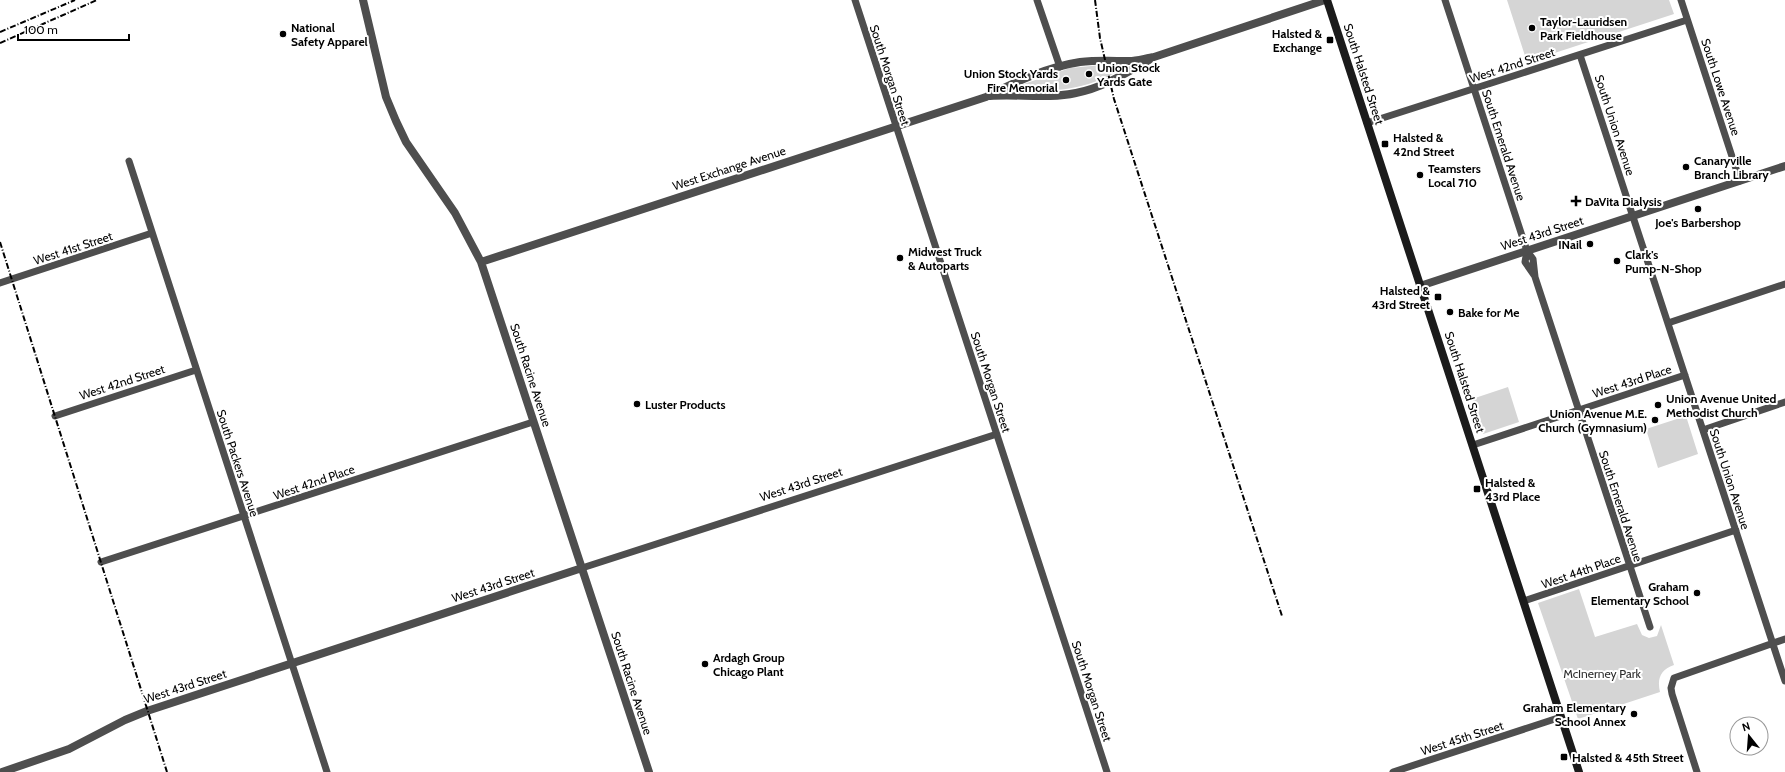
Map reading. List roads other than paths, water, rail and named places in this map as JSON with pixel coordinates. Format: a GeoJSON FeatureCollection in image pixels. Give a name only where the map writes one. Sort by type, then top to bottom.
{"type":"FeatureCollection","features":[{"type":"Feature","properties":{"kind":"main road","name":"South Halsted Street"},"geometry":{"type":"LineString","coordinates":[[1326,0],[1579,772]]}},
{"type":"Feature","properties":{"kind":"street","name":"South Racine Avenue"},"geometry":{"type":"LineString","coordinates":[[363,0],[386,97],[396,121],[406,142],[455,214],[481,262],[494,297],[533,422],[648,772]]}},
{"type":"Feature","properties":{"kind":"street","name":"South Morgan Street"},"geometry":{"type":"LineString","coordinates":[[855,0],[1107,772]]}},
{"type":"Feature","properties":{"kind":"street"},"geometry":{"type":"LineString","coordinates":[[1037,0],[1060,67]]}},
{"type":"Feature","properties":{"kind":"street","name":"West Exchange Avenue"},"geometry":{"type":"LineString","coordinates":[[481,262],[986,97],[1018,82],[1060,67],[1080,62],[1104,60],[1130,61],[1154,57],[1326,0]]}},
{"type":"Feature","properties":{"kind":"street","name":"South Emerald Avenue"},"geometry":{"type":"LineString","coordinates":[[1445,0],[1527,251],[1525,262],[1535,277],[1650,627]]}},
{"type":"Feature","properties":{"kind":"street","name":"South Lowe Avenue"},"geometry":{"type":"LineString","coordinates":[[1681,0],[1740,181]]}},
{"type":"Feature","properties":{"kind":"street","name":"West 42nd Street"},"geometry":{"type":"LineString","coordinates":[[1367,123],[1687,20]]}},
{"type":"Feature","properties":{"kind":"street","name":"South Union Avenue"},"geometry":{"type":"LineString","coordinates":[[1580,55],[1785,681]]}},
{"type":"Feature","properties":{"kind":"street","name":"West Exchange Avenue"},"geometry":{"type":"LineString","coordinates":[[986,97],[1076,94],[1110,82],[1154,57]]}},
{"type":"Feature","properties":{"kind":"street","name":"South Packers Avenue"},"geometry":{"type":"LineString","coordinates":[[129,160],[327,772]]}},
{"type":"Feature","properties":{"kind":"street","name":"West 43rd Street"},"geometry":{"type":"LineString","coordinates":[[1420,286],[1785,166]]}},
{"type":"Feature","properties":{"kind":"street","name":"West 41st Street"},"geometry":{"type":"LineString","coordinates":[[0,283],[152,233]]}},
{"type":"Feature","properties":{"kind":"street"},"geometry":{"type":"LineString","coordinates":[[1668,323],[1785,284]]}},
{"type":"Feature","properties":{"kind":"street","name":"West 42nd Street"},"geometry":{"type":"LineString","coordinates":[[55,416],[196,370]]}},
{"type":"Feature","properties":{"kind":"street","name":"West 43rd Place"},"geometry":{"type":"LineString","coordinates":[[1472,445],[1685,375]]}},
{"type":"Feature","properties":{"kind":"street"},"geometry":{"type":"LineString","coordinates":[[1703,430],[1785,402]]}},
{"type":"Feature","properties":{"kind":"street","name":"West 42nd Place"},"geometry":{"type":"LineString","coordinates":[[101,562],[244,517],[533,422]]}},
{"type":"Feature","properties":{"kind":"street","name":"West 43rd Street"},"geometry":{"type":"LineString","coordinates":[[2,772],[63,751],[125,720],[147,711],[997,434]]}},
{"type":"Feature","properties":{"kind":"street","name":"West 44th Place"},"geometry":{"type":"LineString","coordinates":[[1524,602],[1736,530]]}},
{"type":"Feature","properties":{"kind":"street"},"geometry":{"type":"LineString","coordinates":[[1697,772],[1672,694],[1672,683],[1674,678],[1785,640]]}},
{"type":"Feature","properties":{"kind":"street","name":"West 45th Street"},"geometry":{"type":"LineString","coordinates":[[1393,772],[1561,717]]}},
{"type":"Feature","properties":{"kind":"railway"},"geometry":{"type":"LineString","coordinates":[[0,32],[75,0]]}},
{"type":"Feature","properties":{"kind":"railway"},"geometry":{"type":"LineString","coordinates":[[0,43],[97,0]]}},
{"type":"Feature","properties":{"kind":"railway"},"geometry":{"type":"LineString","coordinates":[[1095,0],[1100,38],[1114,99],[1282,616]]}},
{"type":"Feature","properties":{"kind":"railway"},"geometry":{"type":"LineString","coordinates":[[0,242],[167,772]]}},
{"type":"Feature","properties":{"kind":"place","name":"Taylor-Lauridsen Park Fieldhouse"},"geometry":{"type":"Point","coordinates":[1532,28]}},
{"type":"Feature","properties":{"kind":"place","name":"National Safety Apparel"},"geometry":{"type":"Point","coordinates":[283,34]}},
{"type":"Feature","properties":{"kind":"place","name":"Halsted & Exchange"},"geometry":{"type":"Point","coordinates":[1330,40]}},
{"type":"Feature","properties":{"kind":"place","name":"Union Stock Yards Gate"},"geometry":{"type":"Point","coordinates":[1089,74]}},
{"type":"Feature","properties":{"kind":"place","name":"Union Stock Yards Fire Memorial"},"geometry":{"type":"Point","coordinates":[1066,80]}},
{"type":"Feature","properties":{"kind":"place","name":"Halsted & 42nd Street"},"geometry":{"type":"Point","coordinates":[1385,144]}},
{"type":"Feature","properties":{"kind":"place","name":"Canaryville Branch Library"},"geometry":{"type":"Point","coordinates":[1686,167]}},
{"type":"Feature","properties":{"kind":"place","name":"Teamsters Local 710"},"geometry":{"type":"Point","coordinates":[1420,175]}},
{"type":"Feature","properties":{"kind":"place","name":"DaVita Dialysis"},"geometry":{"type":"Point","coordinates":[1576,201]}},
{"type":"Feature","properties":{"kind":"place","name":"Joe's Barbershop"},"geometry":{"type":"Point","coordinates":[1698,209]}},
{"type":"Feature","properties":{"kind":"place","name":"INail"},"geometry":{"type":"Point","coordinates":[1590,244]}},
{"type":"Feature","properties":{"kind":"place","name":"Midwest Truck & Autoparts"},"geometry":{"type":"Point","coordinates":[900,258]}},
{"type":"Feature","properties":{"kind":"place","name":"Clark's Pump-N-Shop"},"geometry":{"type":"Point","coordinates":[1617,261]}},
{"type":"Feature","properties":{"kind":"place","name":"Halsted & 43rd Street"},"geometry":{"type":"Point","coordinates":[1438,297]}},
{"type":"Feature","properties":{"kind":"place","name":"Bake for Me"},"geometry":{"type":"Point","coordinates":[1450,312]}},
{"type":"Feature","properties":{"kind":"place","name":"Luster Products"},"geometry":{"type":"Point","coordinates":[637,404]}},
{"type":"Feature","properties":{"kind":"place","name":"Union Avenue United Methodist Church"},"geometry":{"type":"Point","coordinates":[1658,405]}},
{"type":"Feature","properties":{"kind":"place","name":"Union Avenue M.E. Church (Gymnasium)"},"geometry":{"type":"Point","coordinates":[1655,420]}},
{"type":"Feature","properties":{"kind":"place","name":"Halsted & 43rd Place"},"geometry":{"type":"Point","coordinates":[1477,489]}},
{"type":"Feature","properties":{"kind":"place","name":"Graham Elementary School"},"geometry":{"type":"Point","coordinates":[1697,593]}},
{"type":"Feature","properties":{"kind":"place","name":"Ardagh Group Chicago Plant"},"geometry":{"type":"Point","coordinates":[705,664]}},
{"type":"Feature","properties":{"kind":"place","name":"Graham Elementary School Annex"},"geometry":{"type":"Point","coordinates":[1634,714]}},
{"type":"Feature","properties":{"kind":"place","name":"Halsted & 45th Street"},"geometry":{"type":"Point","coordinates":[1564,757]}},
{"type":"Feature","properties":{"kind":"park label","name":"McInerney Park"},"geometry":{"type":"Point","coordinates":[1602,673]}}]}
